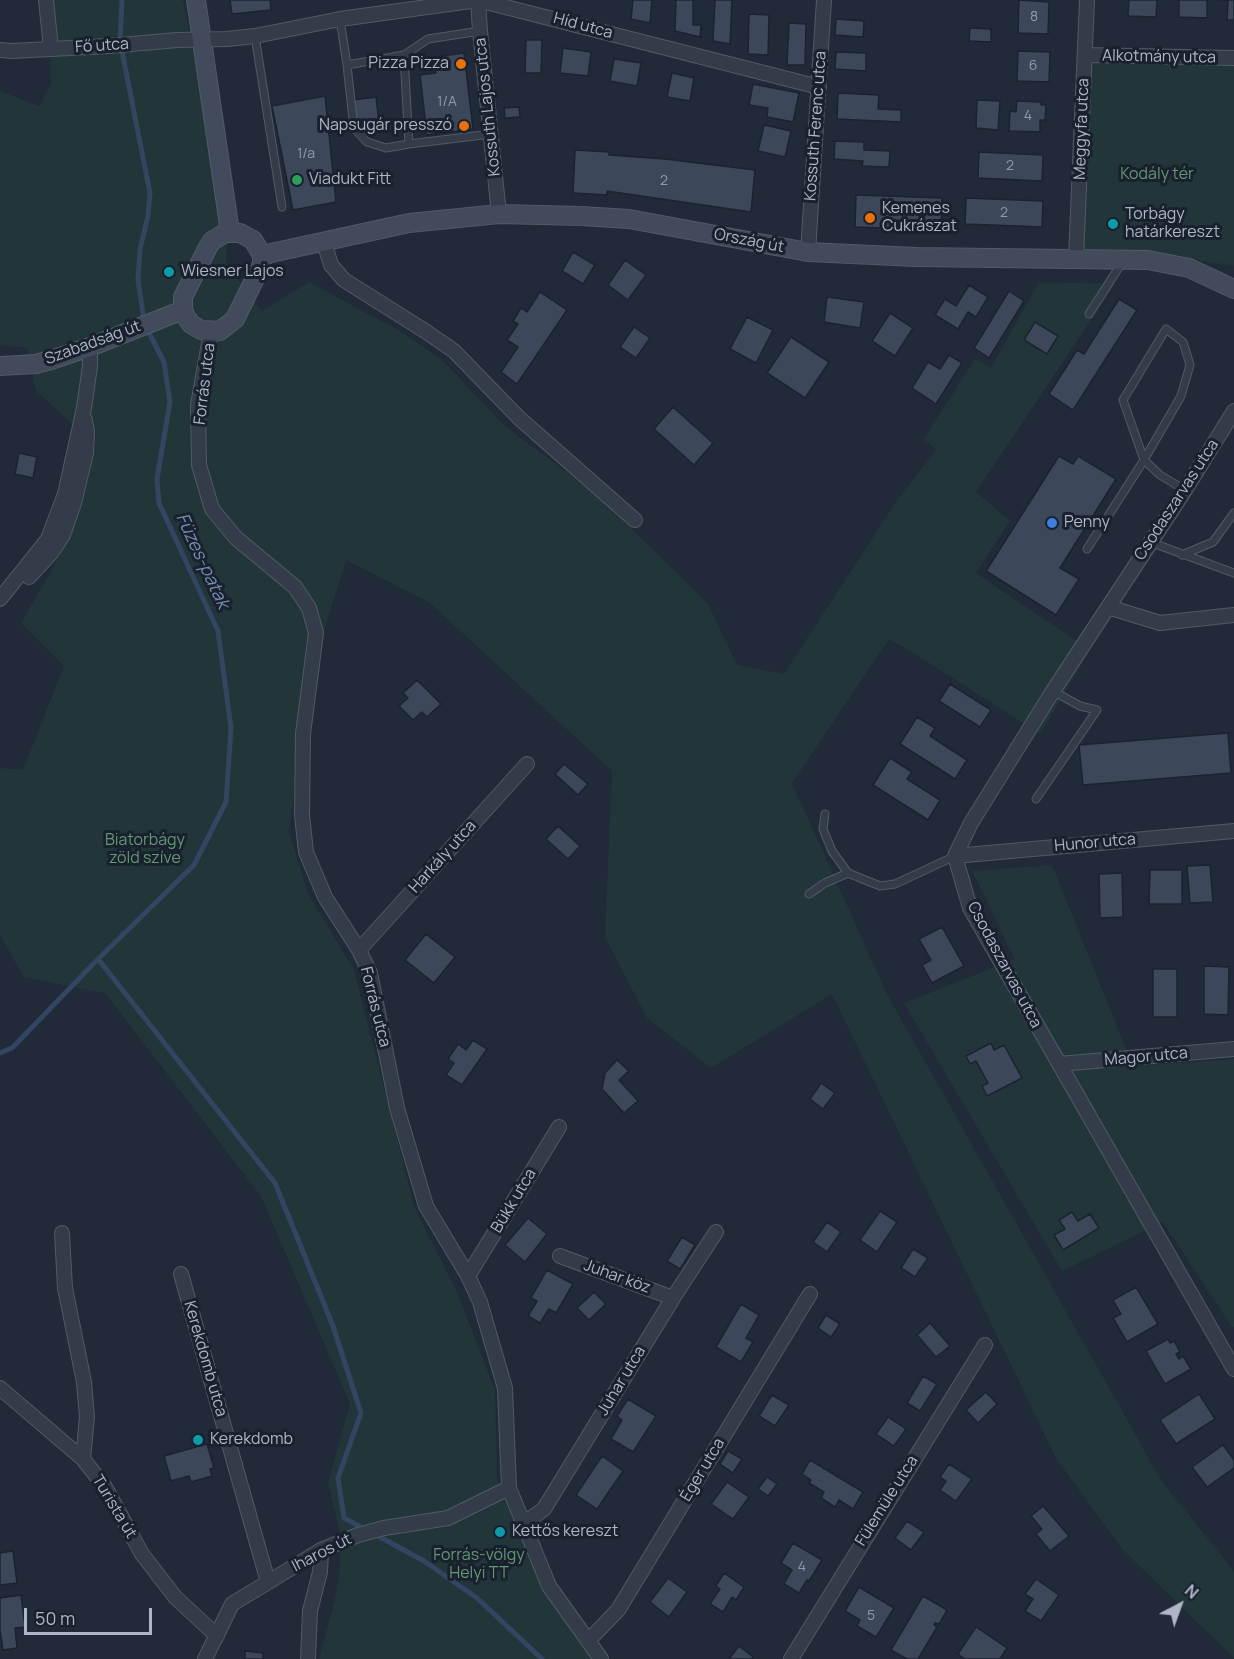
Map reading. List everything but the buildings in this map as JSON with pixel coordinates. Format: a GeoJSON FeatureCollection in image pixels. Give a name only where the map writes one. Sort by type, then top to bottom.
{"type":"FeatureCollection","features":[{"type":"Feature","properties":{"kind":"main road"},"geometry":{"type":"LineString","coordinates":[[196,0],[230,232]]}},
{"type":"Feature","properties":{"kind":"main road","name":"Ország út"},"geometry":{"type":"LineString","coordinates":[[262,255],[409,223],[499,214],[629,219],[808,252],[916,257],[1148,260],[1190,268],[1234,289]]}},
{"type":"Feature","properties":{"kind":"main road"},"geometry":{"type":"LineString","coordinates":[[230,232],[240,233],[254,240],[262,255],[260,271],[235,319],[220,331],[201,330],[191,324],[183,310],[184,292],[208,247],[219,236],[230,232]]}},
{"type":"Feature","properties":{"kind":"main road","name":"Szabadság út"},"geometry":{"type":"LineString","coordinates":[[0,366],[36,364],[90,347],[183,310]]}},
{"type":"Feature","properties":{"kind":"street","name":"Fő utca"},"geometry":{"type":"LineString","coordinates":[[46,0],[51,49],[202,40]]}},
{"type":"Feature","properties":{"kind":"street","name":"Híd utca"},"geometry":{"type":"LineString","coordinates":[[202,40],[255,36],[340,19],[478,0],[819,87]]}},
{"type":"Feature","properties":{"kind":"street","name":"Kossuth Lajos utca"},"geometry":{"type":"LineString","coordinates":[[478,0],[499,214]]}},
{"type":"Feature","properties":{"kind":"street","name":"Kossuth Ferenc utca"},"geometry":{"type":"LineString","coordinates":[[808,252],[824,0]]}},
{"type":"Feature","properties":{"kind":"street","name":"Meggyfa utca"},"geometry":{"type":"LineString","coordinates":[[1076,258],[1087,0]]}},
{"type":"Feature","properties":{"kind":"street"},"geometry":{"type":"LineString","coordinates":[[0,50],[51,49]]}},
{"type":"Feature","properties":{"kind":"street","name":"Alkotmány utca"},"geometry":{"type":"LineString","coordinates":[[1085,55],[1234,58]]}},
{"type":"Feature","properties":{"kind":"street"},"geometry":{"type":"LineString","coordinates":[[324,242],[331,265],[344,280],[454,351],[519,418],[635,519]]}},
{"type":"Feature","properties":{"kind":"street","name":"Forrás utca"},"geometry":{"type":"LineString","coordinates":[[211,332],[198,405],[199,465],[212,509],[236,538],[295,587],[309,608],[316,633],[303,734],[302,815],[306,852],[325,897],[359,950],[370,973],[397,1108],[426,1206],[468,1276],[480,1302],[505,1388],[509,1488],[549,1586],[601,1659]]}},
{"type":"Feature","properties":{"kind":"street"},"geometry":{"type":"LineString","coordinates":[[0,599],[48,539],[65,494],[83,413],[90,366],[90,347]]}},
{"type":"Feature","properties":{"kind":"street","name":"Csodaszarvas utca"},"geometry":{"type":"LineString","coordinates":[[1234,411],[1053,691],[971,824],[955,856],[970,908],[1234,1369]]}},
{"type":"Feature","properties":{"kind":"street"},"geometry":{"type":"LineString","coordinates":[[1108,607],[1160,623],[1234,615]]}},
{"type":"Feature","properties":{"kind":"street","name":"Harkály utca"},"geometry":{"type":"LineString","coordinates":[[359,950],[527,764]]}},
{"type":"Feature","properties":{"kind":"street","name":"Hunor utca"},"geometry":{"type":"LineString","coordinates":[[955,856],[1234,831]]}},
{"type":"Feature","properties":{"kind":"street","name":"Magor utca"},"geometry":{"type":"LineString","coordinates":[[1059,1064],[1234,1049]]}},
{"type":"Feature","properties":{"kind":"street","name":"Bükk utca"},"geometry":{"type":"LineString","coordinates":[[468,1276],[560,1126]]}},
{"type":"Feature","properties":{"kind":"street","name":"Juhar utca"},"geometry":{"type":"LineString","coordinates":[[524,1524],[544,1509],[716,1232]]}},
{"type":"Feature","properties":{"kind":"street"},"geometry":{"type":"LineString","coordinates":[[62,1233],[65,1288],[84,1382],[87,1417],[83,1459]]}},
{"type":"Feature","properties":{"kind":"street","name":"Juhar köz"},"geometry":{"type":"LineString","coordinates":[[560,1256],[673,1298]]}},
{"type":"Feature","properties":{"kind":"street","name":"Kerekdomb utca"},"geometry":{"type":"LineString","coordinates":[[181,1274],[268,1582]]}},
{"type":"Feature","properties":{"kind":"street","name":"Éger utca"},"geometry":{"type":"LineString","coordinates":[[588,1641],[618,1610],[810,1294]]}},
{"type":"Feature","properties":{"kind":"street"},"geometry":{"type":"LineString","coordinates":[[1218,1342],[1234,1340]]}},
{"type":"Feature","properties":{"kind":"street","name":"Fülemüle utca"},"geometry":{"type":"LineString","coordinates":[[791,1659],[985,1345]]}},
{"type":"Feature","properties":{"kind":"street","name":"Turista út"},"geometry":{"type":"LineString","coordinates":[[0,1388],[83,1459],[105,1487],[148,1563],[175,1597],[217,1636]]}},
{"type":"Feature","properties":{"kind":"street","name":"Iharos út"},"geometry":{"type":"LineString","coordinates":[[206,1659],[232,1604],[321,1550],[358,1535],[384,1528],[448,1518],[509,1488]]}},
{"type":"Feature","properties":{"kind":"street"},"geometry":{"type":"LineString","coordinates":[[308,1659],[310,1611],[320,1572],[321,1550]]}},
{"type":"Feature","properties":{"kind":"lane"},"geometry":{"type":"LineString","coordinates":[[340,19],[354,128],[367,142],[386,148],[490,134]]}},
{"type":"Feature","properties":{"kind":"lane"},"geometry":{"type":"LineString","coordinates":[[346,65],[404,55],[428,39],[480,31]]}},
{"type":"Feature","properties":{"kind":"lane"},"geometry":{"type":"LineString","coordinates":[[255,36],[282,207]]}},
{"type":"Feature","properties":{"kind":"lane"},"geometry":{"type":"LineString","coordinates":[[404,55],[409,144]]}},
{"type":"Feature","properties":{"kind":"lane"},"geometry":{"type":"LineString","coordinates":[[1089,314],[1124,259]]}},
{"type":"Feature","properties":{"kind":"lane"},"geometry":{"type":"LineString","coordinates":[[1087,549],[1144,460],[1181,396],[1190,365],[1183,342],[1166,329],[1122,400],[1144,460],[1160,475],[1185,490]]}},
{"type":"Feature","properties":{"kind":"lane"},"geometry":{"type":"LineString","coordinates":[[1182,555],[1213,542],[1234,513]]}},
{"type":"Feature","properties":{"kind":"lane"},"geometry":{"type":"LineString","coordinates":[[1150,542],[1234,573]]}},
{"type":"Feature","properties":{"kind":"lane"},"geometry":{"type":"LineString","coordinates":[[1036,799],[1097,710],[1080,706],[1053,691]]}},
{"type":"Feature","properties":{"kind":"lane"},"geometry":{"type":"LineString","coordinates":[[825,814],[824,829],[832,851],[848,873],[880,886],[888,886],[955,856]]}},
{"type":"Feature","properties":{"kind":"lane"},"geometry":{"type":"LineString","coordinates":[[809,894],[825,883],[848,873]]}},
{"type":"Feature","properties":{"kind":"green space"},"geometry":{"type":"Polygon","coordinates":[[[46,0],[183,0],[228,224],[226,264],[262,311],[309,282],[400,331],[441,359],[506,427],[602,499],[708,604],[737,665],[784,674],[898,499],[936,450],[924,439],[975,359],[991,368],[1039,282],[1115,284],[976,492],[1010,521],[976,573],[1090,650],[1040,734],[889,639],[792,783],[887,994],[1161,1480],[1234,1571],[1234,1658],[1122,1549],[1056,1458],[832,994],[711,1068],[647,1018],[605,937],[612,771],[430,603],[346,560],[307,687],[289,831],[307,892],[354,970],[415,1209],[458,1294],[495,1390],[497,1477],[502,1491],[533,1549],[601,1659],[319,1659],[335,1599],[340,1567],[339,1529],[328,1483],[350,1404],[261,1196],[105,993],[24,977],[0,935],[0,768],[23,770],[64,666],[21,623],[62,552],[95,445],[36,391],[27,348],[0,345],[0,91],[39,106],[51,83],[51,49],[46,0]]]}},
{"type":"Feature","properties":{"kind":"green space","name":"Kodály tér"},"geometry":{"type":"Polygon","coordinates":[[[1085,55],[1234,58],[1234,266],[1140,251],[1076,258],[1085,55]]]}},
{"type":"Feature","properties":{"kind":"green space"},"geometry":{"type":"Polygon","coordinates":[[[1052,865],[1133,1066],[1234,1059],[1234,1327],[1163,1222],[1062,1271],[904,1003],[1015,959],[972,871],[1052,865]]]}},
{"type":"Feature","properties":{"kind":"waterway","name":"Füzes-patak"},"geometry":{"type":"LineString","coordinates":[[122,0],[120,41],[150,193],[148,216],[140,249],[138,280],[144,321]]}},
{"type":"Feature","properties":{"kind":"waterway","name":"Füzes-patak"},"geometry":{"type":"LineString","coordinates":[[0,1053],[12,1048],[194,865],[226,802],[231,728],[218,631],[159,503],[157,479],[170,402],[164,362],[147,329]]}},
{"type":"Feature","properties":{"kind":"waterway"},"geometry":{"type":"LineString","coordinates":[[98,959],[275,1183],[333,1326],[361,1413],[338,1478],[344,1518],[359,1526]]}},
{"type":"Feature","properties":{"kind":"waterway"},"geometry":{"type":"LineString","coordinates":[[378,1536],[424,1561],[477,1598],[542,1659]]}},
{"type":"Feature","properties":{"kind":"place","name":"Pizza Pizza"},"geometry":{"type":"Point","coordinates":[461,64]}},
{"type":"Feature","properties":{"kind":"place","name":"Napsugár presszó"},"geometry":{"type":"Point","coordinates":[464,126]}},
{"type":"Feature","properties":{"kind":"place","name":"Viadukt Fitt"},"geometry":{"type":"Point","coordinates":[297,180]}},
{"type":"Feature","properties":{"kind":"place","name":"Kemenes Cukrászat"},"geometry":{"type":"Point","coordinates":[870,218]}},
{"type":"Feature","properties":{"kind":"place","name":"Torbágy határkereszt"},"geometry":{"type":"Point","coordinates":[1113,224]}},
{"type":"Feature","properties":{"kind":"place","name":"Wiesner Lajos"},"geometry":{"type":"Point","coordinates":[169,272]}},
{"type":"Feature","properties":{"kind":"place","name":"Penny"},"geometry":{"type":"Point","coordinates":[1052,523]}},
{"type":"Feature","properties":{"kind":"place","name":"Kerekdomb"},"geometry":{"type":"Point","coordinates":[198,1440]}},
{"type":"Feature","properties":{"kind":"place","name":"Kettős kereszt"},"geometry":{"type":"Point","coordinates":[500,1532]}},
{"type":"Feature","properties":{"kind":"park label","name":"Biatorbágy zöld szíve"},"geometry":{"type":"Point","coordinates":[145,850]}},
{"type":"Feature","properties":{"kind":"park label","name":"Forrás-völgy Helyi TT"},"geometry":{"type":"Point","coordinates":[479,1565]}}]}
